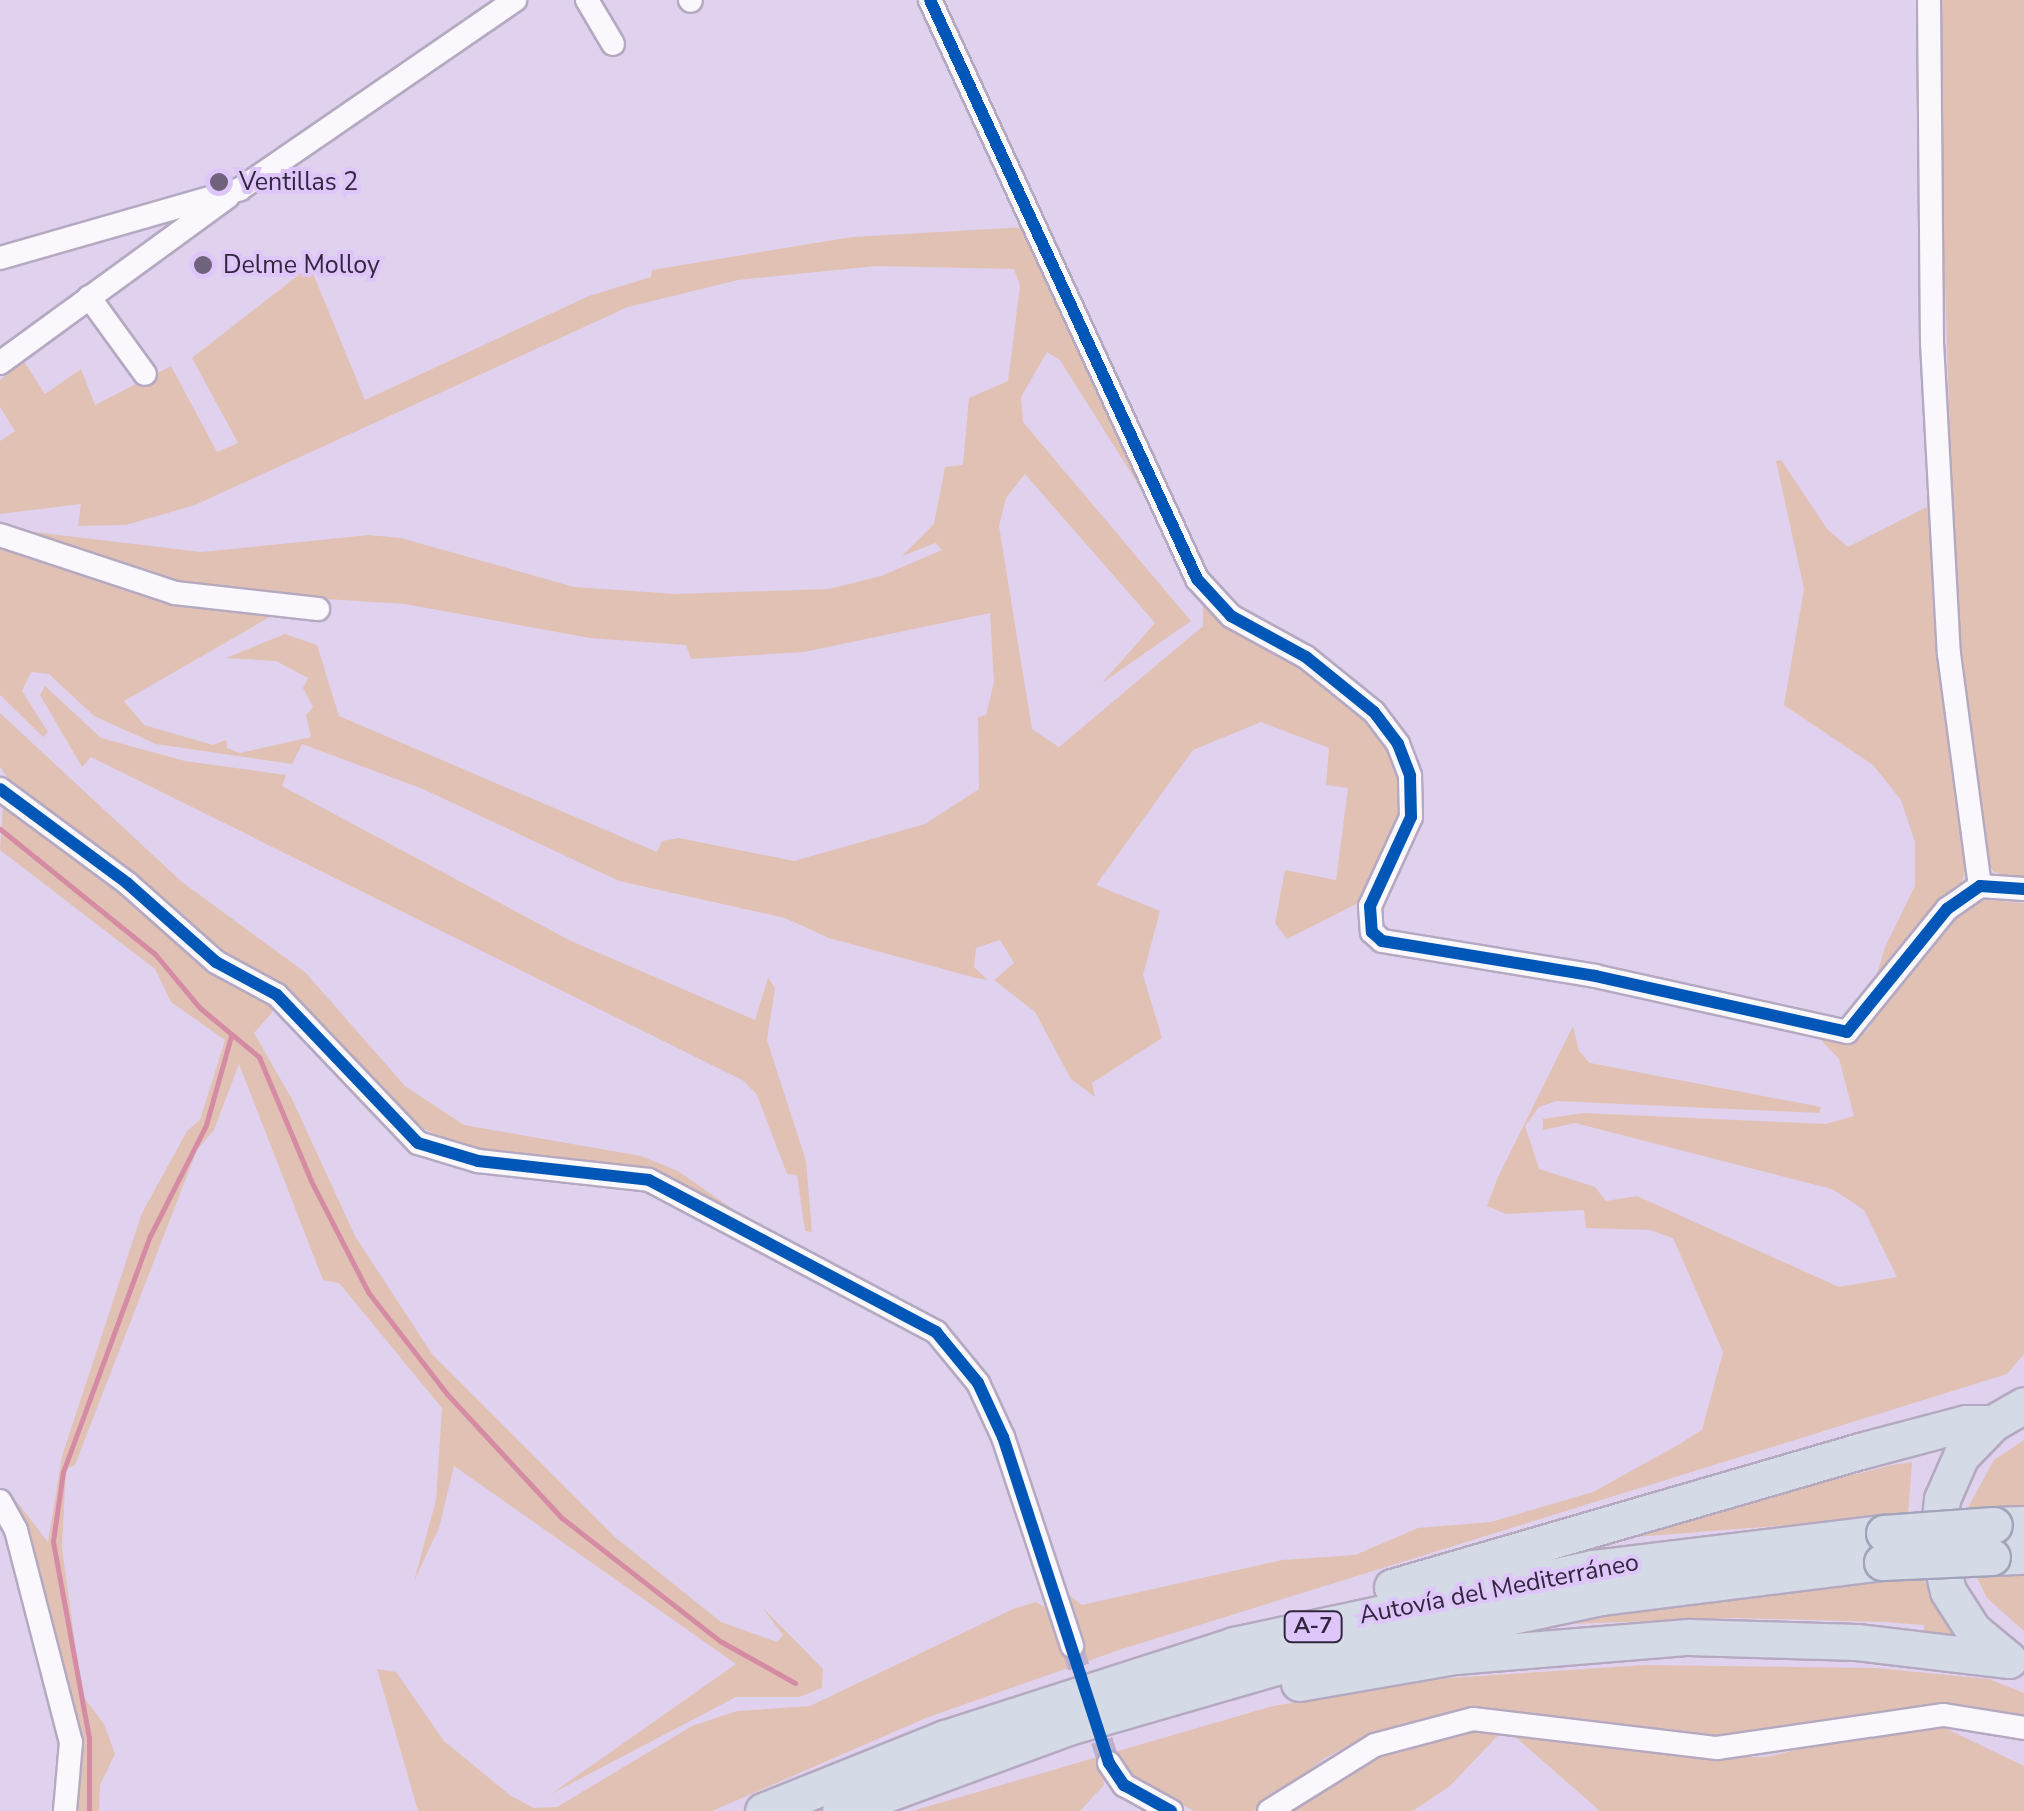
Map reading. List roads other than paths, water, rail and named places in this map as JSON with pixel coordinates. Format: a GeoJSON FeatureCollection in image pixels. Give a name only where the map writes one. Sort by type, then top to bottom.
{"type":"FeatureCollection","features":[{"type":"Feature","properties":{"kind":"highway"},"geometry":{"type":"LineString","coordinates":[[2016,1662],[1964,1617],[1948,1591],[1938,1546],[1942,1499],[1962,1456],[1993,1422],[2024,1405]]}},
{"type":"Feature","properties":{"kind":"highway"},"geometry":{"type":"LineString","coordinates":[[1234,1645],[1301,1614],[1652,1509],[1966,1422],[1993,1422]]}},
{"type":"Feature","properties":{"kind":"highway","name":"Autovía del Mediterráneo"},"geometry":{"type":"LineString","coordinates":[[763,1811],[962,1732],[1234,1645],[1593,1568],[2008,1541]]}},
{"type":"Feature","properties":{"kind":"highway","name":"Autovía del Mediterráneo"},"geometry":{"type":"LineString","coordinates":[[840,1811],[1068,1727],[1286,1664],[1494,1616],[1883,1548]]}},
{"type":"Feature","properties":{"kind":"highway"},"geometry":{"type":"LineString","coordinates":[[1068,1727],[1113,1728],[1287,1686],[1455,1656],[1597,1642],[1775,1637],[2016,1662]]}},
{"type":"Feature","properties":{"kind":"street"},"geometry":{"type":"LineString","coordinates":[[0,362],[240,188],[514,0]]}},
{"type":"Feature","properties":{"kind":"street"},"geometry":{"type":"LineString","coordinates":[[587,0],[613,44]]}},
{"type":"Feature","properties":{"kind":"street"},"geometry":{"type":"LineString","coordinates":[[930,0],[1197,578],[1231,616],[1306,657],[1374,712],[1398,744],[1410,776],[1410,816],[1370,906],[1372,932],[1382,941],[1595,976],[1848,1032],[1939,918],[1980,886],[2024,889]]}},
{"type":"Feature","properties":{"kind":"street"},"geometry":{"type":"LineString","coordinates":[[1929,0],[1932,343],[1949,654],[1980,886]]}},
{"type":"Feature","properties":{"kind":"street"},"geometry":{"type":"LineString","coordinates":[[0,258],[240,188]]}},
{"type":"Feature","properties":{"kind":"street"},"geometry":{"type":"LineString","coordinates":[[89,298],[145,374]]}},
{"type":"Feature","properties":{"kind":"street"},"geometry":{"type":"LineString","coordinates":[[0,535],[175,592],[318,609]]}},
{"type":"Feature","properties":{"kind":"street"},"geometry":{"type":"LineString","coordinates":[[0,789],[126,883],[216,962],[277,995],[418,1143],[478,1161],[649,1180],[936,1332],[978,1382],[1004,1436],[1072,1646]]}},
{"type":"Feature","properties":{"kind":"street"},"geometry":{"type":"LineString","coordinates":[[0,1502],[16,1530],[71,1742],[65,1811]]}},
{"type":"Feature","properties":{"kind":"street"},"geometry":{"type":"LineString","coordinates":[[1269,1811],[1375,1745],[1472,1719],[1717,1748],[1944,1716],[2024,1728]]}},
{"type":"Feature","properties":{"kind":"street"},"geometry":{"type":"LineString","coordinates":[[1110,1763],[1124,1785],[1171,1811]]}},
{"type":"Feature","properties":{"kind":"waterway"},"geometry":{"type":"LineString","coordinates":[[0,829],[155,954],[200,1008],[259,1057],[311,1181],[368,1292],[447,1394],[562,1518],[720,1641],[795,1683]]}},
{"type":"Feature","properties":{"kind":"waterway"},"geometry":{"type":"LineString","coordinates":[[89,1811],[89,1738],[53,1541],[63,1472],[150,1236],[206,1125],[231,1036]]}},
{"type":"Feature","properties":{"kind":"tunnel"},"geometry":{"type":"LineString","coordinates":[[1072,1646],[1109,1763]]}},
{"type":"Feature","properties":{"kind":"place","name":"Ventillas 2"},"geometry":{"type":"Point","coordinates":[219,182]}},
{"type":"Feature","properties":{"kind":"place","name":"Delme Molloy"},"geometry":{"type":"Point","coordinates":[203,265]}}]}
